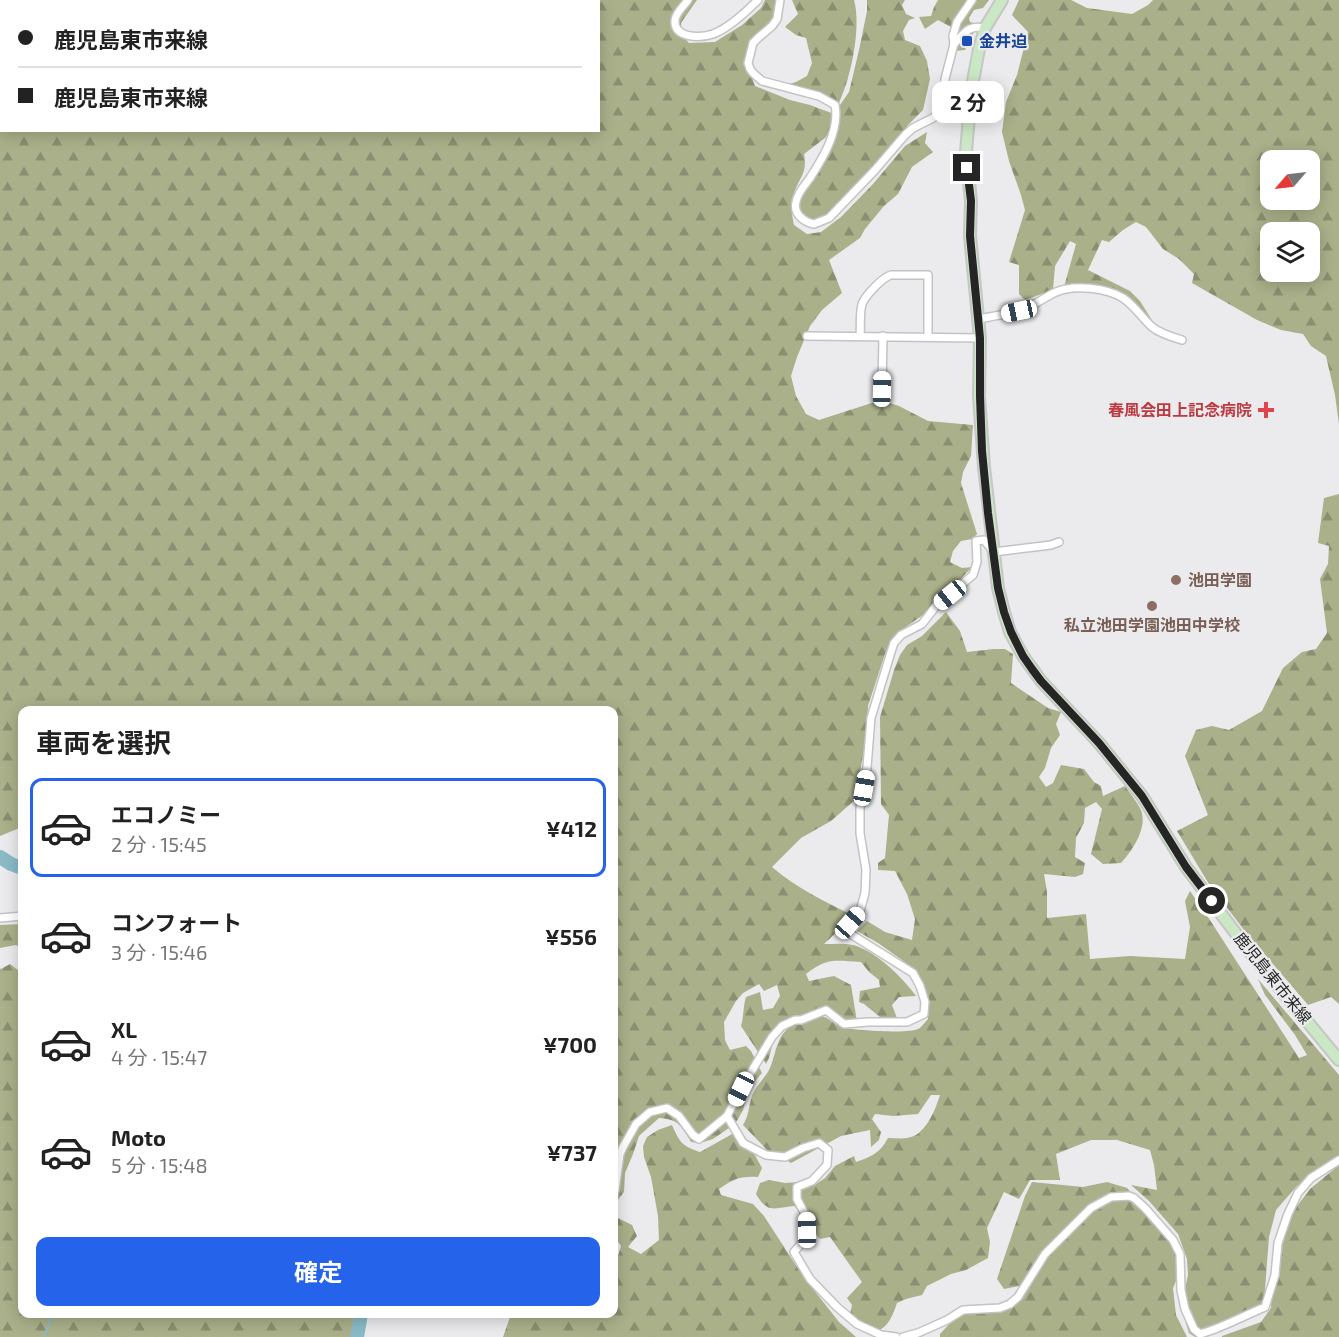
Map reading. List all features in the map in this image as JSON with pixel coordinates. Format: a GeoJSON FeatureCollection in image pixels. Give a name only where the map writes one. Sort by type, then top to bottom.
{"type":"FeatureCollection","features":[{"type":"Feature","properties":{"kind":"main road","name":"鹿児島東市来線"},"geometry":{"type":"LineString","coordinates":[[1002,0],[985,28],[974,68],[966,152],[971,201],[970,236],[979,319],[981,435],[988,513],[998,588],[1004,612],[1023,656],[1041,681],[1099,743],[1142,796],[1200,886],[1339,1060]]}},
{"type":"Feature","properties":{"kind":"street"},"geometry":{"type":"LineString","coordinates":[[688,0],[678,12],[675,22],[680,32],[689,36],[713,34],[728,26],[758,0]]}},
{"type":"Feature","properties":{"kind":"street"},"geometry":{"type":"LineString","coordinates":[[780,0],[777,19],[772,27],[753,44],[748,63],[753,73],[762,81],[819,96],[835,105],[837,119],[833,133],[812,176],[795,203],[799,215],[814,224],[829,218],[905,135],[913,128],[938,115],[944,101],[945,79],[957,22],[972,0]]}},
{"type":"Feature","properties":{"kind":"street"},"geometry":{"type":"LineString","coordinates":[[954,44],[966,30],[977,26],[985,28]]}},
{"type":"Feature","properties":{"kind":"street"},"geometry":{"type":"LineString","coordinates":[[860,336],[862,303],[885,276],[891,274],[928,275],[928,337]]}},
{"type":"Feature","properties":{"kind":"street"},"geometry":{"type":"LineString","coordinates":[[979,319],[1025,309],[1059,291],[1091,289],[1108,291],[1121,297],[1131,303],[1152,327],[1161,333],[1182,340]]}},
{"type":"Feature","properties":{"kind":"street"},"geometry":{"type":"LineString","coordinates":[[807,336],[980,338]]}},
{"type":"Feature","properties":{"kind":"street"},"geometry":{"type":"LineString","coordinates":[[882,389],[883,336]]}},
{"type":"Feature","properties":{"kind":"street"},"geometry":{"type":"LineString","coordinates":[[618,1169],[622,1147],[636,1124],[651,1112],[667,1108],[679,1116],[693,1135],[699,1139],[727,1116],[765,1047],[782,1026],[826,1010],[844,1024],[907,1022],[924,1014],[925,1002],[913,973],[849,933],[847,927],[860,912],[865,893],[866,870],[860,833],[860,808],[867,767],[871,718],[894,643],[901,635],[922,624],[936,606],[974,575],[977,562],[976,541],[984,540],[994,552],[1059,542]]}},
{"type":"Feature","properties":{"kind":"street"},"geometry":{"type":"LineString","coordinates":[[0,918],[18,916]]}},
{"type":"Feature","properties":{"kind":"street"},"geometry":{"type":"LineString","coordinates":[[727,1116],[744,1143],[766,1155],[785,1157],[819,1143],[828,1150],[826,1164],[812,1181],[797,1187],[796,1198],[807,1218],[807,1230],[806,1238],[794,1252],[810,1279],[857,1324],[881,1335],[896,1337]]}},
{"type":"Feature","properties":{"kind":"street"},"geometry":{"type":"LineString","coordinates":[[903,1337],[947,1320],[963,1310],[1000,1308],[1010,1304],[1018,1297],[1045,1254],[1091,1208],[1111,1197],[1134,1198],[1173,1240],[1180,1254],[1181,1290],[1190,1321],[1200,1334],[1212,1331],[1265,1307],[1275,1275],[1278,1243],[1298,1193],[1311,1178],[1339,1161]]}},
{"type":"Feature","properties":{"kind":"green space"},"geometry":{"type":"Polygon","coordinates":[[[600,0],[697,0],[681,23],[682,35],[689,43],[715,42],[742,25],[761,8],[765,0],[780,0],[778,26],[749,52],[747,64],[755,86],[834,114],[834,126],[825,138],[804,154],[804,172],[792,200],[794,225],[807,234],[821,232],[841,217],[905,146],[927,132],[925,143],[933,152],[912,167],[898,194],[884,206],[860,238],[829,260],[842,293],[822,310],[810,326],[791,376],[796,396],[806,414],[819,420],[881,400],[899,406],[928,421],[973,425],[971,456],[963,472],[961,483],[977,534],[972,539],[961,541],[953,551],[950,562],[962,568],[972,567],[956,584],[939,596],[923,615],[900,631],[891,641],[868,706],[866,739],[855,800],[831,821],[801,838],[772,867],[801,888],[854,916],[824,944],[850,944],[862,948],[896,973],[916,996],[899,997],[892,1005],[897,1018],[886,1022],[859,1002],[860,991],[880,987],[879,980],[861,962],[826,962],[806,974],[809,981],[834,976],[851,985],[857,1022],[841,1022],[831,1010],[822,1007],[805,1016],[787,1021],[773,1042],[766,1064],[741,1026],[746,997],[760,992],[763,1010],[773,1008],[780,996],[777,985],[764,991],[759,984],[743,993],[724,1022],[725,1040],[730,1050],[746,1046],[762,1073],[749,1088],[743,1110],[737,1121],[713,1139],[700,1143],[691,1142],[675,1122],[659,1118],[639,1136],[625,1173],[624,1192],[618,1200],[618,706],[18,706],[18,829],[0,836],[0,132],[600,132],[600,0]]]}},
{"type":"Feature","properties":{"kind":"green space"},"geometry":{"type":"Polygon","coordinates":[[[792,0],[854,0],[856,40],[850,70],[837,107],[780,87],[807,76],[812,63],[806,38],[796,35],[785,27],[798,14],[792,0]]]}},
{"type":"Feature","properties":{"kind":"green space"},"geometry":{"type":"Polygon","coordinates":[[[867,0],[905,0],[902,5],[906,14],[915,18],[909,20],[903,31],[905,40],[920,46],[927,61],[930,79],[923,110],[908,125],[876,171],[825,217],[814,221],[807,219],[798,208],[829,150],[840,121],[840,105],[849,92],[867,11],[867,0]]]}},
{"type":"Feature","properties":{"kind":"green space"},"geometry":{"type":"Polygon","coordinates":[[[938,0],[989,0],[983,8],[974,10],[969,18],[970,22],[978,24],[965,50],[955,51],[953,28],[938,20],[925,29],[919,17],[931,16],[938,0]]]}},
{"type":"Feature","properties":{"kind":"green space"},"geometry":{"type":"Polygon","coordinates":[[[1019,0],[1071,0],[1087,8],[1132,14],[1153,0],[1339,0],[1339,424],[1326,356],[1311,346],[1303,334],[1281,330],[1257,320],[1192,283],[1194,274],[1179,259],[1163,249],[1146,227],[1136,222],[1109,242],[1102,240],[1088,270],[1130,291],[1140,301],[1153,322],[1134,302],[1121,294],[1064,287],[1076,244],[1070,241],[1055,266],[1053,290],[1025,300],[1019,294],[1019,265],[1009,262],[1025,210],[1002,132],[1006,102],[1017,75],[1028,32],[1012,15],[1019,0]]]}},
{"type":"Feature","properties":{"kind":"green space"},"geometry":{"type":"Polygon","coordinates":[[[1339,494],[1339,1004],[1331,997],[1308,1005],[1244,930],[1209,884],[1177,831],[1208,815],[1185,756],[1196,730],[1212,726],[1229,730],[1262,711],[1283,668],[1302,652],[1316,649],[1327,633],[1320,579],[1328,564],[1329,546],[1318,543],[1324,498],[1339,494]]]}},
{"type":"Feature","properties":{"kind":"green space"},"geometry":{"type":"Polygon","coordinates":[[[946,612],[960,631],[967,652],[1005,649],[1013,654],[1011,683],[1048,708],[1061,712],[1056,724],[1060,735],[1051,748],[1045,768],[1039,777],[1046,787],[1053,783],[1061,765],[1084,769],[1094,782],[1101,786],[1103,796],[1125,786],[1141,810],[1143,817],[1141,832],[1130,852],[1121,863],[1103,864],[1091,854],[1102,809],[1096,802],[1085,808],[1084,823],[1076,838],[1075,857],[1085,863],[1083,874],[1075,877],[1044,874],[1047,918],[1086,914],[1090,959],[1130,956],[1185,959],[1190,927],[1185,901],[1190,891],[1299,1058],[1307,1055],[1265,995],[1258,979],[1339,1075],[1339,1158],[1320,1167],[1297,1186],[1276,1210],[1269,1237],[1264,1302],[1256,1313],[1203,1336],[1195,1337],[1189,1333],[1181,1308],[1188,1275],[1187,1259],[1178,1234],[1149,1201],[1131,1185],[1157,1190],[1150,1150],[1117,1140],[1091,1140],[1056,1154],[1060,1180],[1030,1180],[1019,1199],[1004,1192],[987,1228],[990,1242],[988,1258],[927,1286],[922,1295],[897,1303],[888,1323],[881,1330],[870,1334],[849,1319],[852,1305],[847,1298],[862,1282],[830,1237],[820,1239],[814,1232],[810,1220],[794,1206],[768,1207],[756,1194],[760,1183],[769,1180],[785,1183],[800,1182],[813,1186],[825,1178],[835,1166],[854,1156],[856,1162],[875,1154],[888,1138],[905,1138],[919,1133],[928,1122],[940,1095],[931,1095],[918,1114],[893,1116],[875,1114],[872,1119],[881,1132],[879,1140],[871,1147],[870,1130],[841,1136],[791,1163],[770,1153],[743,1125],[752,1095],[771,1066],[781,1036],[792,1025],[820,1016],[844,1028],[904,1031],[919,1028],[928,1019],[928,1001],[924,984],[916,970],[857,931],[867,921],[885,932],[912,940],[915,919],[907,894],[895,871],[878,870],[878,863],[885,858],[889,815],[881,804],[880,717],[900,655],[907,645],[922,636],[946,612]]]}},
{"type":"Feature","properties":{"kind":"green space"},"geometry":{"type":"Polygon","coordinates":[[[18,924],[18,946],[0,948],[0,925],[18,924]]]}},
{"type":"Feature","properties":{"kind":"green space"},"geometry":{"type":"Polygon","coordinates":[[[10,964],[18,970],[18,1318],[364,1318],[362,1337],[0,1337],[1,969],[10,964]]]}},
{"type":"Feature","properties":{"kind":"green space"},"geometry":{"type":"Polygon","coordinates":[[[672,1125],[682,1143],[700,1152],[734,1133],[750,1146],[762,1168],[758,1177],[746,1177],[733,1181],[719,1189],[721,1195],[753,1204],[764,1216],[817,1294],[839,1322],[856,1337],[503,1337],[510,1318],[618,1318],[618,1256],[621,1246],[618,1242],[618,1218],[632,1225],[637,1236],[628,1247],[641,1254],[659,1240],[658,1216],[643,1146],[647,1137],[672,1125]]]}},
{"type":"Feature","properties":{"kind":"green space"},"geometry":{"type":"Polygon","coordinates":[[[1339,1165],[1339,1337],[1222,1337],[1261,1322],[1271,1308],[1275,1240],[1285,1222],[1310,1189],[1339,1165]]]}},
{"type":"Feature","properties":{"kind":"green space"},"geometry":{"type":"Polygon","coordinates":[[[1032,1182],[1083,1187],[1107,1182],[1127,1188],[1171,1230],[1183,1264],[1173,1288],[1176,1315],[1187,1337],[940,1337],[940,1334],[962,1310],[994,1310],[1018,1299],[1019,1286],[1004,1289],[997,1279],[1025,1196],[1032,1182]]]}},
{"type":"Feature","properties":{"kind":"waterway"},"geometry":{"type":"LineString","coordinates":[[0,857],[18,867]]}},
{"type":"Feature","properties":{"kind":"waterway"},"geometry":{"type":"LineString","coordinates":[[44,1337],[50,1318]]}},
{"type":"Feature","properties":{"kind":"waterway"},"geometry":{"type":"LineString","coordinates":[[357,1337],[360,1318]]}},
{"type":"Feature","properties":{"kind":"place","name":"金井迫"},"geometry":{"type":"Point","coordinates":[967,41]}},
{"type":"Feature","properties":{"kind":"place","name":"春風会田上記念病院"},"geometry":{"type":"Point","coordinates":[1266,410]}},
{"type":"Feature","properties":{"kind":"place","name":"池田学園"},"geometry":{"type":"Point","coordinates":[1176,580]}},
{"type":"Feature","properties":{"kind":"place","name":"私立池田学園池田中学校"},"geometry":{"type":"Point","coordinates":[1152,606]}},
{"type":"Feature","properties":{"kind":"route"},"geometry":{"type":"LineString","coordinates":[[967,168],[971,201],[970,236],[979,319],[982,451],[998,588],[1004,612],[1011,632],[1032,669],[1099,743],[1142,796],[1186,867],[1212,901]]}}]}
